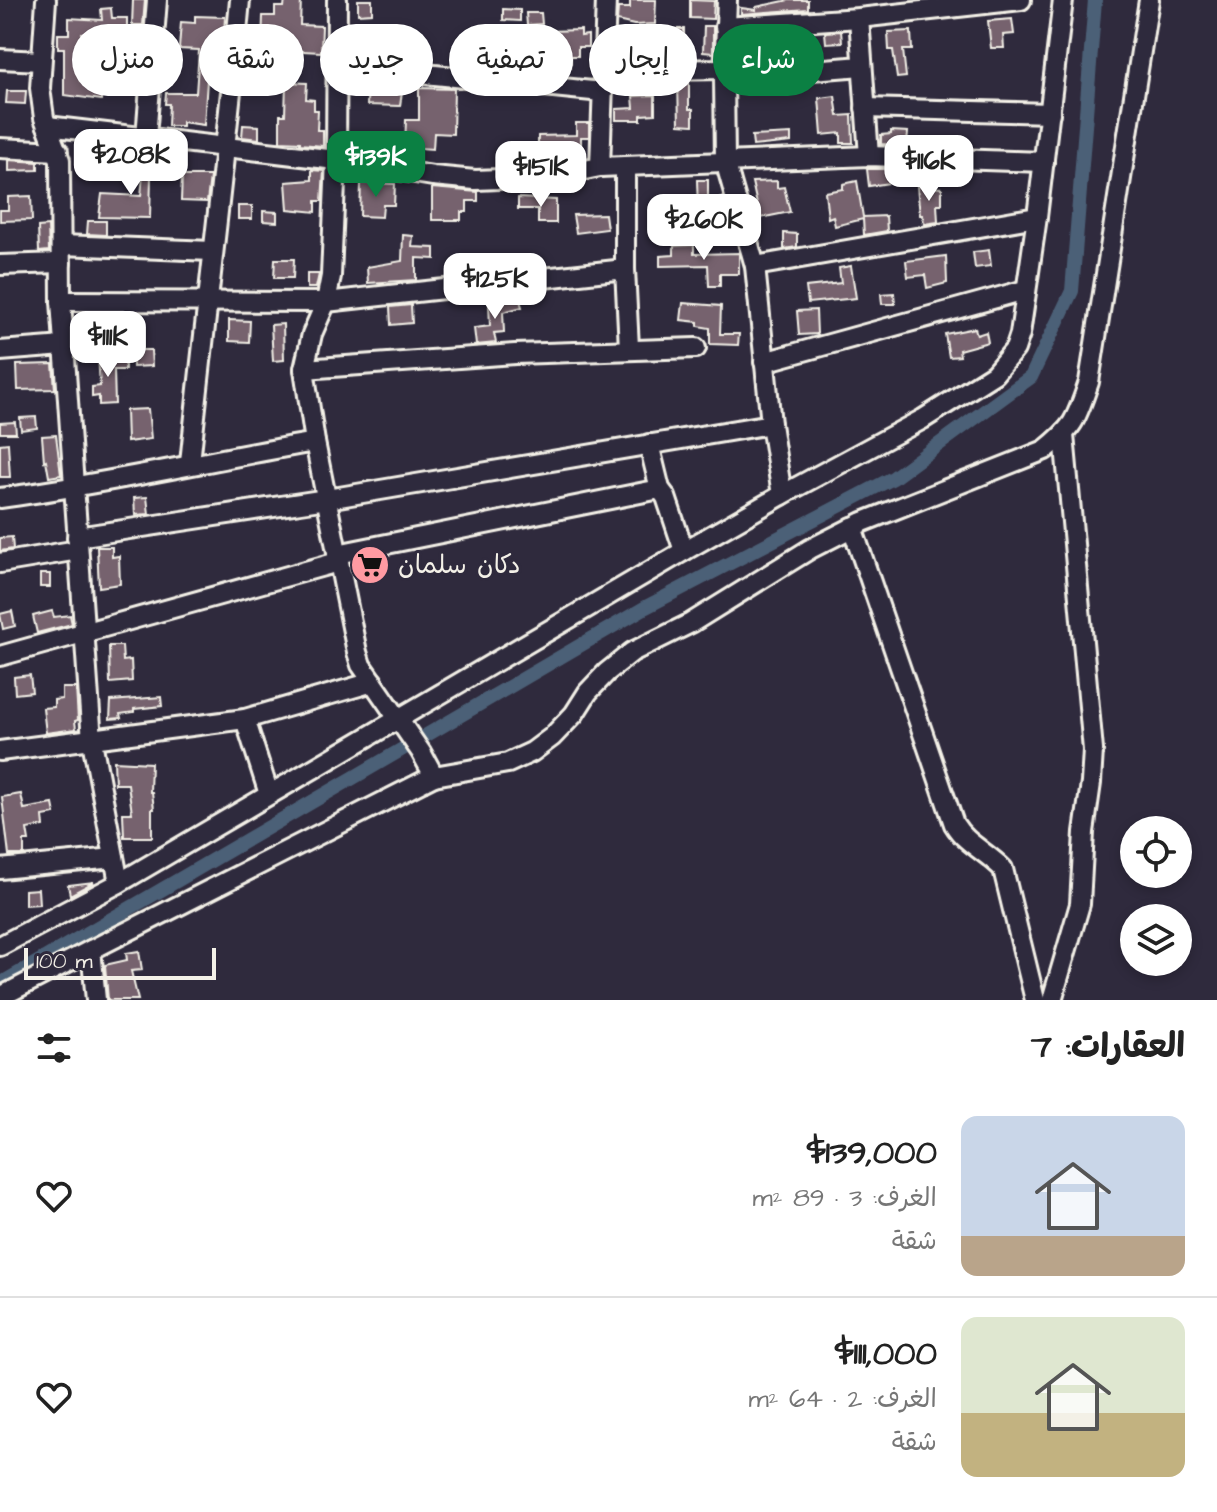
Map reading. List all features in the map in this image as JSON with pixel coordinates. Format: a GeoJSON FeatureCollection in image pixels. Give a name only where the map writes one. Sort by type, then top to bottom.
{"type":"FeatureCollection","features":[{"type":"Feature","properties":{"kind":"street"},"geometry":{"type":"LineString","coordinates":[[46,0],[41,61],[42,108],[58,151],[61,301],[92,741],[119,883]]}},
{"type":"Feature","properties":{"kind":"street"},"geometry":{"type":"LineString","coordinates":[[146,137],[157,0]]}},
{"type":"Feature","properties":{"kind":"street"},"geometry":{"type":"LineString","coordinates":[[190,463],[206,302],[227,147],[240,0]]}},
{"type":"Feature","properties":{"kind":"street"},"geometry":{"type":"LineString","coordinates":[[337,0],[336,160],[331,276],[326,302],[312,334],[304,369],[315,442],[357,652],[434,776]]}},
{"type":"Feature","properties":{"kind":"street"},"geometry":{"type":"LineString","coordinates":[[605,24],[606,0]]}},
{"type":"Feature","properties":{"kind":"street"},"geometry":{"type":"LineString","coordinates":[[725,24],[727,0]]}},
{"type":"Feature","properties":{"kind":"street"},"geometry":{"type":"LineString","coordinates":[[770,24],[859,18],[1021,0]]}},
{"type":"Feature","properties":{"kind":"street"},"geometry":{"type":"LineString","coordinates":[[0,946],[119,883],[684,551],[782,495],[878,446],[994,374],[1015,349],[1020,334],[1063,0]]}},
{"type":"Feature","properties":{"kind":"street"},"geometry":{"type":"LineString","coordinates":[[0,997],[434,776],[508,763],[532,752],[574,714],[588,692],[607,672],[632,652],[691,623],[810,549],[852,527],[1045,450],[1064,435],[1076,421],[1089,382],[1149,0]]}},
{"type":"Feature","properties":{"kind":"street"},"geometry":{"type":"LineString","coordinates":[[859,18],[869,156]]}},
{"type":"Feature","properties":{"kind":"street"},"geometry":{"type":"LineString","coordinates":[[0,59],[41,61]]}},
{"type":"Feature","properties":{"kind":"street"},"geometry":{"type":"LineString","coordinates":[[824,68],[862,66]]}},
{"type":"Feature","properties":{"kind":"street"},"geometry":{"type":"LineString","coordinates":[[433,75],[589,91]]}},
{"type":"Feature","properties":{"kind":"street"},"geometry":{"type":"LineString","coordinates":[[600,167],[602,96]]}},
{"type":"Feature","properties":{"kind":"street"},"geometry":{"type":"LineString","coordinates":[[725,96],[725,161],[755,266],[771,424],[782,495]]}},
{"type":"Feature","properties":{"kind":"street"},"geometry":{"type":"LineString","coordinates":[[865,108],[1050,113]]}},
{"type":"Feature","properties":{"kind":"street"},"geometry":{"type":"LineString","coordinates":[[47,126],[336,160],[475,180],[549,177],[600,167],[869,156],[1044,162]]}},
{"type":"Feature","properties":{"kind":"street"},"geometry":{"type":"LineString","coordinates":[[0,148],[58,151]]}},
{"type":"Feature","properties":{"kind":"street"},"geometry":{"type":"LineString","coordinates":[[625,166],[629,348]]}},
{"type":"Feature","properties":{"kind":"street"},"geometry":{"type":"LineString","coordinates":[[755,266],[1037,217]]}},
{"type":"Feature","properties":{"kind":"street"},"geometry":{"type":"LineString","coordinates":[[0,265],[62,254],[212,251]]}},
{"type":"Feature","properties":{"kind":"street"},"geometry":{"type":"LineString","coordinates":[[61,301],[326,302],[625,269]]}},
{"type":"Feature","properties":{"kind":"street"},"geometry":{"type":"LineString","coordinates":[[764,362],[1025,290]]}},
{"type":"Feature","properties":{"kind":"street"},"geometry":{"type":"LineString","coordinates":[[0,351],[64,346]]}},
{"type":"Feature","properties":{"kind":"street"},"geometry":{"type":"LineString","coordinates":[[304,369],[629,348],[696,348]]}},
{"type":"Feature","properties":{"kind":"street"},"geometry":{"type":"LineString","coordinates":[[0,563],[78,544],[327,499],[771,424]]}},
{"type":"Feature","properties":{"kind":"street"},"geometry":{"type":"LineString","coordinates":[[1052,1000],[1080,904],[1093,750],[1064,435]]}},
{"type":"Feature","properties":{"kind":"street"},"geometry":{"type":"LineString","coordinates":[[0,498],[73,488],[190,463],[315,442]]}},
{"type":"Feature","properties":{"kind":"street"},"geometry":{"type":"LineString","coordinates":[[649,444],[660,489],[666,497],[684,551]]}},
{"type":"Feature","properties":{"kind":"street"},"geometry":{"type":"LineString","coordinates":[[0,656],[338,558],[660,489]]}},
{"type":"Feature","properties":{"kind":"street"},"geometry":{"type":"LineString","coordinates":[[852,527],[954,824],[963,838],[991,856],[1003,869],[1035,1000]]}},
{"type":"Feature","properties":{"kind":"street"},"geometry":{"type":"LineString","coordinates":[[0,751],[245,719],[373,682]]}},
{"type":"Feature","properties":{"kind":"street"},"geometry":{"type":"LineString","coordinates":[[245,719],[269,794]]}},
{"type":"Feature","properties":{"kind":"street"},"geometry":{"type":"LineString","coordinates":[[0,869],[114,858]]}},
{"type":"Feature","properties":{"kind":"street"},"geometry":{"type":"LineString","coordinates":[[91,950],[96,1000]]}},
{"type":"Feature","properties":{"kind":"building"},"geometry":{"type":"Polygon","coordinates":[[[133,0],[145,0],[143,24],[132,24],[133,0]]]}},
{"type":"Feature","properties":{"kind":"building"},"geometry":{"type":"Polygon","coordinates":[[[285,0],[301,0],[300,24],[263,24],[263,16],[275,16],[275,7],[284,7],[285,0]]]}},
{"type":"Feature","properties":{"kind":"building"},"geometry":{"type":"Polygon","coordinates":[[[358,0],[372,0],[372,13],[358,14],[358,0]]]}},
{"type":"Feature","properties":{"kind":"building"},"geometry":{"type":"Polygon","coordinates":[[[630,0],[656,0],[655,24],[617,21],[618,8],[630,8],[630,0]]]}},
{"type":"Feature","properties":{"kind":"building"},"geometry":{"type":"Polygon","coordinates":[[[690,0],[714,1],[713,19],[690,18],[690,0]]]}},
{"type":"Feature","properties":{"kind":"building"},"geometry":{"type":"Polygon","coordinates":[[[789,0],[808,0],[808,9],[741,14],[741,8],[756,10],[756,7],[789,0]]]}},
{"type":"Feature","properties":{"kind":"building"},"geometry":{"type":"Polygon","coordinates":[[[111,8],[112,18],[127,18],[127,24],[72,24],[72,96],[102,96],[101,100],[64,95],[64,48],[58,48],[58,34],[69,34],[69,18],[102,20],[101,9],[111,8]]]}},
{"type":"Feature","properties":{"kind":"building"},"geometry":{"type":"Polygon","coordinates":[[[503,9],[520,10],[520,21],[503,20],[503,9]]]}},
{"type":"Feature","properties":{"kind":"building"},"geometry":{"type":"Polygon","coordinates":[[[526,13],[541,13],[542,24],[527,24],[526,13]]]}},
{"type":"Feature","properties":{"kind":"building"},"geometry":{"type":"Polygon","coordinates":[[[195,16],[225,17],[225,24],[199,24],[199,50],[183,49],[181,22],[195,23],[195,16]]]}},
{"type":"Feature","properties":{"kind":"building"},"geometry":{"type":"Polygon","coordinates":[[[1012,19],[1014,34],[1003,35],[1004,48],[991,48],[988,21],[1012,19]]]}},
{"type":"Feature","properties":{"kind":"building"},"geometry":{"type":"Polygon","coordinates":[[[304,25],[320,26],[320,52],[304,51],[304,25]]]}},
{"type":"Feature","properties":{"kind":"building"},"geometry":{"type":"Polygon","coordinates":[[[704,26],[713,26],[713,53],[703,52],[704,26]]]}},
{"type":"Feature","properties":{"kind":"building"},"geometry":{"type":"Polygon","coordinates":[[[573,30],[581,30],[581,36],[588,35],[588,47],[578,47],[578,56],[573,56],[573,30]]]}},
{"type":"Feature","properties":{"kind":"building"},"geometry":{"type":"Polygon","coordinates":[[[841,31],[842,42],[826,43],[825,32],[841,31]]]}},
{"type":"Feature","properties":{"kind":"building"},"geometry":{"type":"Polygon","coordinates":[[[911,31],[912,50],[903,50],[906,77],[897,78],[893,50],[889,50],[888,32],[911,31]]]}},
{"type":"Feature","properties":{"kind":"building"},"geometry":{"type":"Polygon","coordinates":[[[199,50],[199,96],[206,96],[204,125],[182,122],[182,126],[168,126],[169,104],[165,104],[166,96],[196,93],[199,50]]]}},
{"type":"Feature","properties":{"kind":"building"},"geometry":{"type":"Polygon","coordinates":[[[304,83],[307,83],[306,99],[314,100],[314,110],[318,110],[317,130],[323,130],[323,146],[280,141],[280,115],[285,115],[286,96],[304,96],[304,83]]]}},
{"type":"Feature","properties":{"kind":"building"},"geometry":{"type":"Polygon","coordinates":[[[433,88],[449,89],[449,96],[454,96],[453,134],[434,133],[433,149],[405,147],[406,120],[419,120],[419,96],[433,96],[433,88]]]}},
{"type":"Feature","properties":{"kind":"building"},"geometry":{"type":"Polygon","coordinates":[[[7,91],[26,91],[25,104],[6,103],[7,91]]]}},
{"type":"Feature","properties":{"kind":"building"},"geometry":{"type":"Polygon","coordinates":[[[367,96],[401,96],[400,106],[367,105],[367,96]]]}},
{"type":"Feature","properties":{"kind":"building"},"geometry":{"type":"Polygon","coordinates":[[[633,96],[655,96],[655,114],[641,115],[641,120],[616,120],[616,109],[634,108],[633,96]]]}},
{"type":"Feature","properties":{"kind":"building"},"geometry":{"type":"Polygon","coordinates":[[[678,96],[689,96],[693,125],[679,124],[678,96]]]}},
{"type":"Feature","properties":{"kind":"building"},"geometry":{"type":"Polygon","coordinates":[[[835,96],[838,116],[852,115],[853,143],[841,143],[841,133],[822,135],[819,98],[835,96]]]}},
{"type":"Feature","properties":{"kind":"building"},"geometry":{"type":"Polygon","coordinates":[[[576,123],[589,123],[589,137],[581,137],[581,152],[538,152],[538,136],[576,135],[576,123]]]}},
{"type":"Feature","properties":{"kind":"building"},"geometry":{"type":"Polygon","coordinates":[[[243,125],[259,126],[259,139],[242,137],[243,125]]]}},
{"type":"Feature","properties":{"kind":"building"},"geometry":{"type":"Polygon","coordinates":[[[891,131],[908,132],[907,145],[881,144],[881,135],[891,134],[891,131]]]}},
{"type":"Feature","properties":{"kind":"building"},"geometry":{"type":"Polygon","coordinates":[[[791,134],[791,142],[753,146],[752,136],[791,134]]]}},
{"type":"Feature","properties":{"kind":"building"},"geometry":{"type":"Polygon","coordinates":[[[9,160],[38,162],[38,170],[9,171],[9,160]]]}},
{"type":"Feature","properties":{"kind":"building"},"geometry":{"type":"Polygon","coordinates":[[[124,164],[164,169],[163,176],[151,176],[150,218],[99,217],[102,194],[141,196],[143,175],[124,174],[124,164]]]}},
{"type":"Feature","properties":{"kind":"building"},"geometry":{"type":"Polygon","coordinates":[[[867,169],[888,169],[890,183],[869,186],[867,169]]]}},
{"type":"Feature","properties":{"kind":"building"},"geometry":{"type":"Polygon","coordinates":[[[312,170],[324,171],[322,201],[316,201],[316,212],[288,209],[286,182],[312,180],[312,170]]]}},
{"type":"Feature","properties":{"kind":"building"},"geometry":{"type":"Polygon","coordinates":[[[182,176],[210,176],[207,202],[181,201],[182,176]]]}},
{"type":"Feature","properties":{"kind":"building"},"geometry":{"type":"Polygon","coordinates":[[[697,180],[708,180],[708,199],[723,198],[727,221],[691,220],[691,210],[698,210],[697,180]]]}},
{"type":"Feature","properties":{"kind":"building"},"geometry":{"type":"Polygon","coordinates":[[[777,181],[777,188],[784,187],[790,212],[760,218],[752,182],[777,181]]]}},
{"type":"Feature","properties":{"kind":"building"},"geometry":{"type":"Polygon","coordinates":[[[857,181],[863,217],[886,216],[887,231],[864,235],[863,219],[835,226],[833,216],[828,218],[825,192],[843,189],[843,184],[857,181]]]}},
{"type":"Feature","properties":{"kind":"building"},"geometry":{"type":"Polygon","coordinates":[[[361,183],[395,184],[394,205],[383,205],[382,217],[360,216],[361,183]]]}},
{"type":"Feature","properties":{"kind":"building"},"geometry":{"type":"Polygon","coordinates":[[[917,186],[942,188],[942,204],[937,204],[938,222],[924,224],[917,186]]]}},
{"type":"Feature","properties":{"kind":"building"},"geometry":{"type":"Polygon","coordinates":[[[432,188],[478,192],[478,201],[467,201],[467,212],[461,212],[461,220],[432,220],[432,188]]]}},
{"type":"Feature","properties":{"kind":"building"},"geometry":{"type":"Polygon","coordinates":[[[31,196],[32,220],[0,221],[0,210],[8,210],[8,197],[31,196]]]}},
{"type":"Feature","properties":{"kind":"building"},"geometry":{"type":"Polygon","coordinates":[[[518,198],[556,200],[556,223],[538,223],[538,209],[518,209],[518,198]]]}},
{"type":"Feature","properties":{"kind":"building"},"geometry":{"type":"Polygon","coordinates":[[[238,206],[252,206],[252,219],[238,219],[238,206]]]}},
{"type":"Feature","properties":{"kind":"building"},"geometry":{"type":"Polygon","coordinates":[[[263,211],[277,212],[277,222],[263,221],[263,211]]]}},
{"type":"Feature","properties":{"kind":"building"},"geometry":{"type":"Polygon","coordinates":[[[605,214],[607,229],[576,233],[573,215],[605,214]]]}},
{"type":"Feature","properties":{"kind":"building"},"geometry":{"type":"Polygon","coordinates":[[[88,221],[106,221],[106,235],[87,234],[88,221]]]}},
{"type":"Feature","properties":{"kind":"building"},"geometry":{"type":"Polygon","coordinates":[[[48,226],[49,251],[39,252],[38,227],[48,226]]]}},
{"type":"Feature","properties":{"kind":"building"},"geometry":{"type":"Polygon","coordinates":[[[784,233],[797,234],[797,247],[784,249],[784,233]]]}},
{"type":"Feature","properties":{"kind":"building"},"geometry":{"type":"Polygon","coordinates":[[[403,235],[413,236],[412,247],[435,248],[435,259],[416,258],[416,280],[368,283],[367,267],[402,261],[403,235]]]}},
{"type":"Feature","properties":{"kind":"building"},"geometry":{"type":"Polygon","coordinates":[[[694,245],[694,254],[739,253],[739,274],[720,274],[720,286],[709,286],[708,265],[660,266],[660,256],[674,255],[674,246],[694,245]]]}},
{"type":"Feature","properties":{"kind":"building"},"geometry":{"type":"Polygon","coordinates":[[[989,250],[991,266],[975,268],[973,252],[989,250]]]}},
{"type":"Feature","properties":{"kind":"building"},"geometry":{"type":"Polygon","coordinates":[[[946,256],[947,283],[927,288],[925,275],[908,277],[906,261],[946,256]]]}},
{"type":"Feature","properties":{"kind":"building"},"geometry":{"type":"Polygon","coordinates":[[[275,259],[294,259],[293,278],[274,278],[275,259]]]}},
{"type":"Feature","properties":{"kind":"building"},"geometry":{"type":"Polygon","coordinates":[[[851,266],[856,298],[808,303],[806,287],[841,283],[839,268],[851,266]]]}},
{"type":"Feature","properties":{"kind":"building"},"geometry":{"type":"Polygon","coordinates":[[[307,274],[319,274],[316,288],[307,288],[307,274]]]}},
{"type":"Feature","properties":{"kind":"building"},"geometry":{"type":"Polygon","coordinates":[[[894,293],[895,304],[882,304],[881,294],[894,293]]]}},
{"type":"Feature","properties":{"kind":"building"},"geometry":{"type":"Polygon","coordinates":[[[519,297],[522,307],[503,312],[504,332],[494,333],[496,343],[476,345],[474,328],[490,326],[489,305],[519,297]]]}},
{"type":"Feature","properties":{"kind":"building"},"geometry":{"type":"Polygon","coordinates":[[[683,303],[721,306],[720,334],[739,334],[738,345],[710,344],[710,328],[698,326],[698,322],[681,320],[683,303]]]}},
{"type":"Feature","properties":{"kind":"building"},"geometry":{"type":"Polygon","coordinates":[[[411,305],[412,323],[391,325],[390,307],[411,305]]]}},
{"type":"Feature","properties":{"kind":"building"},"geometry":{"type":"Polygon","coordinates":[[[816,310],[817,334],[799,335],[797,311],[816,310]]]}},
{"type":"Feature","properties":{"kind":"building"},"geometry":{"type":"Polygon","coordinates":[[[229,320],[250,321],[249,342],[229,341],[229,320]]]}},
{"type":"Feature","properties":{"kind":"building"},"geometry":{"type":"Polygon","coordinates":[[[283,324],[284,360],[273,361],[271,325],[283,324]]]}},
{"type":"Feature","properties":{"kind":"building"},"geometry":{"type":"Polygon","coordinates":[[[975,328],[977,335],[986,332],[988,342],[959,350],[960,356],[949,357],[945,334],[975,328]]]}},
{"type":"Feature","properties":{"kind":"building"},"geometry":{"type":"Polygon","coordinates":[[[132,350],[151,350],[152,366],[133,367],[132,350]]]}},
{"type":"Feature","properties":{"kind":"building"},"geometry":{"type":"Polygon","coordinates":[[[98,356],[125,359],[125,370],[114,370],[115,404],[99,405],[99,396],[92,397],[92,387],[100,386],[98,356]]]}},
{"type":"Feature","properties":{"kind":"building"},"geometry":{"type":"Polygon","coordinates":[[[53,364],[55,389],[18,390],[17,365],[53,364]]]}},
{"type":"Feature","properties":{"kind":"building"},"geometry":{"type":"Polygon","coordinates":[[[148,409],[151,439],[127,442],[126,410],[148,409]]]}},
{"type":"Feature","properties":{"kind":"building"},"geometry":{"type":"Polygon","coordinates":[[[36,417],[37,428],[21,430],[20,418],[36,417]]]}},
{"type":"Feature","properties":{"kind":"building"},"geometry":{"type":"Polygon","coordinates":[[[15,422],[16,433],[0,433],[0,423],[15,422]]]}},
{"type":"Feature","properties":{"kind":"building"},"geometry":{"type":"Polygon","coordinates":[[[56,435],[61,475],[49,477],[42,436],[56,435]]]}},
{"type":"Feature","properties":{"kind":"building"},"geometry":{"type":"Polygon","coordinates":[[[8,443],[10,477],[0,477],[0,444],[8,443]]]}},
{"type":"Feature","properties":{"kind":"building"},"geometry":{"type":"Polygon","coordinates":[[[147,497],[149,514],[135,515],[134,498],[147,497]]]}},
{"type":"Feature","properties":{"kind":"building"},"geometry":{"type":"Polygon","coordinates":[[[12,537],[13,549],[0,551],[0,538],[12,537]]]}},
{"type":"Feature","properties":{"kind":"building"},"geometry":{"type":"Polygon","coordinates":[[[97,547],[112,547],[112,557],[119,556],[120,584],[99,587],[97,547]]]}},
{"type":"Feature","properties":{"kind":"building"},"geometry":{"type":"Polygon","coordinates":[[[40,574],[50,574],[50,587],[40,587],[40,574]]]}},
{"type":"Feature","properties":{"kind":"building"},"geometry":{"type":"Polygon","coordinates":[[[12,611],[15,626],[3,629],[0,614],[12,611]]]}},
{"type":"Feature","properties":{"kind":"building"},"geometry":{"type":"Polygon","coordinates":[[[52,611],[54,617],[70,615],[72,624],[37,633],[33,616],[52,611]]]}},
{"type":"Feature","properties":{"kind":"building"},"geometry":{"type":"Polygon","coordinates":[[[109,646],[122,646],[123,661],[131,660],[132,681],[110,683],[109,646]]]}},
{"type":"Feature","properties":{"kind":"building"},"geometry":{"type":"Polygon","coordinates":[[[30,675],[32,692],[15,694],[14,677],[30,675]]]}},
{"type":"Feature","properties":{"kind":"building"},"geometry":{"type":"Polygon","coordinates":[[[62,688],[76,688],[76,729],[46,733],[43,708],[54,707],[54,700],[62,699],[62,688]]]}},
{"type":"Feature","properties":{"kind":"building"},"geometry":{"type":"Polygon","coordinates":[[[161,697],[162,706],[134,709],[134,712],[120,714],[121,718],[110,719],[111,701],[161,697]]]}},
{"type":"Feature","properties":{"kind":"building"},"geometry":{"type":"Polygon","coordinates":[[[114,761],[151,763],[152,837],[124,837],[123,813],[132,813],[128,784],[115,784],[114,761]]]}},
{"type":"Feature","properties":{"kind":"building"},"geometry":{"type":"Polygon","coordinates":[[[21,794],[24,809],[53,804],[55,814],[43,816],[44,826],[27,829],[29,841],[24,841],[24,855],[9,855],[2,797],[21,794]]]}},
{"type":"Feature","properties":{"kind":"building"},"geometry":{"type":"Polygon","coordinates":[[[94,882],[70,895],[68,885],[94,882]]]}},
{"type":"Feature","properties":{"kind":"building"},"geometry":{"type":"Polygon","coordinates":[[[38,889],[39,904],[25,905],[25,890],[38,889]]]}},
{"type":"Feature","properties":{"kind":"building"},"geometry":{"type":"Polygon","coordinates":[[[139,951],[142,970],[131,971],[138,1000],[108,1000],[105,965],[127,960],[126,953],[139,951]]]}},
{"type":"Feature","properties":{"kind":"waterway"},"geometry":{"type":"LineString","coordinates":[[0,984],[646,607],[893,478],[1031,377],[1072,291],[1095,0]]}},
{"type":"Feature","properties":{"kind":"place","name":"دكان سلمان"},"geometry":{"type":"Point","coordinates":[370,565]}}]}
